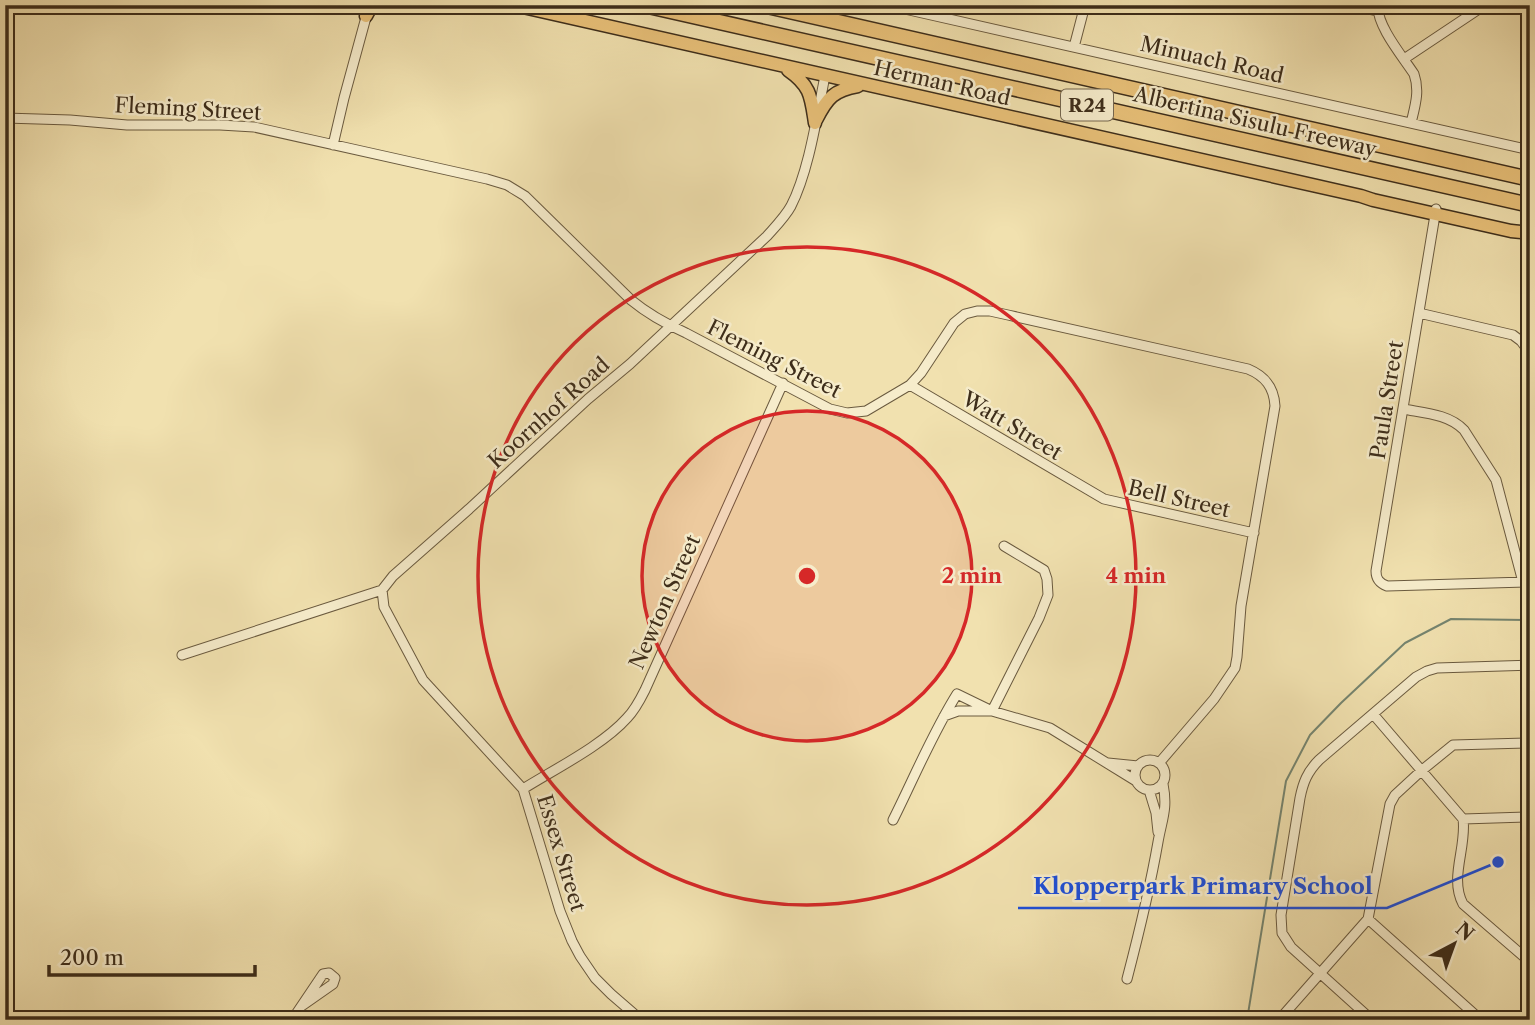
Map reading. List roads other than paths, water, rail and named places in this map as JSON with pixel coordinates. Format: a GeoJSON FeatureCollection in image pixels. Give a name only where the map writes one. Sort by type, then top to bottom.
{"type":"FeatureCollection","features":[{"type":"Feature","properties":{"kind":"highway","name":"Albertina Sisulu Freeway"},"geometry":{"type":"LineString","coordinates":[[644,5],[1530,205]]}},
{"type":"Feature","properties":{"kind":"highway","name":"Albertina Sisulu Freeway"},"geometry":{"type":"LineString","coordinates":[[763,5],[1530,179]]}},
{"type":"Feature","properties":{"kind":"main road","name":"Herman Road"},"geometry":{"type":"LineString","coordinates":[[514,5],[1361,196],[1373,195],[1512,226],[1529,233]]}},
{"type":"Feature","properties":{"kind":"main road"},"geometry":{"type":"LineString","coordinates":[[784,67],[807,88],[815,121]]}},
{"type":"Feature","properties":{"kind":"main road"},"geometry":{"type":"LineString","coordinates":[[815,121],[825,103],[835,93],[865,85]]}},
{"type":"Feature","properties":{"kind":"street","name":"Minuach Road"},"geometry":{"type":"LineString","coordinates":[[887,5],[928,10],[1074,47],[1530,150]]}},
{"type":"Feature","properties":{"kind":"street"},"geometry":{"type":"LineString","coordinates":[[1074,47],[1085,5]]}},
{"type":"Feature","properties":{"kind":"street"},"geometry":{"type":"LineString","coordinates":[[1350,5],[1378,8],[1386,32],[1414,74],[1417,86],[1411,123]]}},
{"type":"Feature","properties":{"kind":"street"},"geometry":{"type":"LineString","coordinates":[[1404,59],[1485,5]]}},
{"type":"Feature","properties":{"kind":"street"},"geometry":{"type":"LineString","coordinates":[[334,145],[368,8]]}},
{"type":"Feature","properties":{"kind":"street","name":"Koornhof Road"},"geometry":{"type":"LineString","coordinates":[[182,655],[382,590],[393,576],[630,364],[767,236],[790,206],[800,181],[825,76]]}},
{"type":"Feature","properties":{"kind":"street","name":"Fleming Street"},"geometry":{"type":"LineString","coordinates":[[5,118],[128,125],[254,127],[487,178],[516,189],[525,196],[648,314],[830,409],[848,413],[866,411],[910,385],[957,320],[977,310],[1046,323],[1255,372],[1265,379],[1270,387],[1275,405],[1241,606],[1235,667],[1207,709],[1160,762]]}},
{"type":"Feature","properties":{"kind":"street","name":"Paula Street"},"geometry":{"type":"LineString","coordinates":[[1436,211],[1376,571],[1378,581],[1387,586],[1526,582]]}},
{"type":"Feature","properties":{"kind":"street"},"geometry":{"type":"LineString","coordinates":[[1419,313],[1509,334],[1521,341],[1530,353]]}},
{"type":"Feature","properties":{"kind":"street","name":"Newton Street"},"geometry":{"type":"LineString","coordinates":[[523,789],[600,741],[621,724],[636,706],[783,383]]}},
{"type":"Feature","properties":{"kind":"street","name":"Watt Street"},"geometry":{"type":"LineString","coordinates":[[910,385],[1097,496]]}},
{"type":"Feature","properties":{"kind":"street"},"geometry":{"type":"LineString","coordinates":[[1403,409],[1448,418],[1464,430],[1496,480],[1526,582]]}},
{"type":"Feature","properties":{"kind":"street","name":"Bell Street"},"geometry":{"type":"LineString","coordinates":[[1097,496],[1109,501],[1254,533]]}},
{"type":"Feature","properties":{"kind":"street"},"geometry":{"type":"LineString","coordinates":[[992,711],[1040,618],[1048,596],[1044,570],[1004,546]]}},
{"type":"Feature","properties":{"kind":"street","name":"Essex Street"},"geometry":{"type":"LineString","coordinates":[[382,590],[384,607],[423,680],[523,789],[560,911],[580,956],[595,978],[641,1020]]}},
{"type":"Feature","properties":{"kind":"street"},"geometry":{"type":"LineString","coordinates":[[1373,1020],[1319,974],[1284,939],[1280,927],[1304,779],[1319,760],[1427,670],[1530,665]]}},
{"type":"Feature","properties":{"kind":"street"},"geometry":{"type":"LineString","coordinates":[[893,820],[957,694],[992,711],[1050,728],[1136,781],[1141,787],[1157,789],[1163,784]]}},
{"type":"Feature","properties":{"kind":"street"},"geometry":{"type":"LineString","coordinates":[[943,717],[958,711],[992,711]]}},
{"type":"Feature","properties":{"kind":"street"},"geometry":{"type":"LineString","coordinates":[[1373,714],[1463,819],[1465,829],[1457,883],[1463,904],[1530,962]]}},
{"type":"Feature","properties":{"kind":"street"},"geometry":{"type":"LineString","coordinates":[[1279,1020],[1368,919],[1390,804],[1395,795],[1457,744],[1530,743]]}},
{"type":"Feature","properties":{"kind":"street"},"geometry":{"type":"LineString","coordinates":[[1127,979],[1150,888],[1164,817],[1166,797],[1163,784],[1166,773],[1160,762],[1148,760],[1138,766],[1136,781]]}},
{"type":"Feature","properties":{"kind":"street"},"geometry":{"type":"LineString","coordinates":[[1107,763],[1138,766]]}},
{"type":"Feature","properties":{"kind":"street"},"geometry":{"type":"LineString","coordinates":[[1149,790],[1159,837]]}},
{"type":"Feature","properties":{"kind":"street"},"geometry":{"type":"LineString","coordinates":[[1463,819],[1530,817]]}},
{"type":"Feature","properties":{"kind":"street"},"geometry":{"type":"LineString","coordinates":[[1368,919],[1481,1020]]}},
{"type":"Feature","properties":{"kind":"street"},"geometry":{"type":"LineString","coordinates":[[292,1020],[303,1005]]}},
{"type":"Feature","properties":{"kind":"waterway"},"geometry":{"type":"LineString","coordinates":[[1247,1020],[1286,781],[1310,735],[1405,643],[1451,619],[1530,620]]}},
{"type":"Feature","properties":{"kind":"place","name":"Klopperpark Primary School"},"geometry":{"type":"Point","coordinates":[1498,862]}}]}
